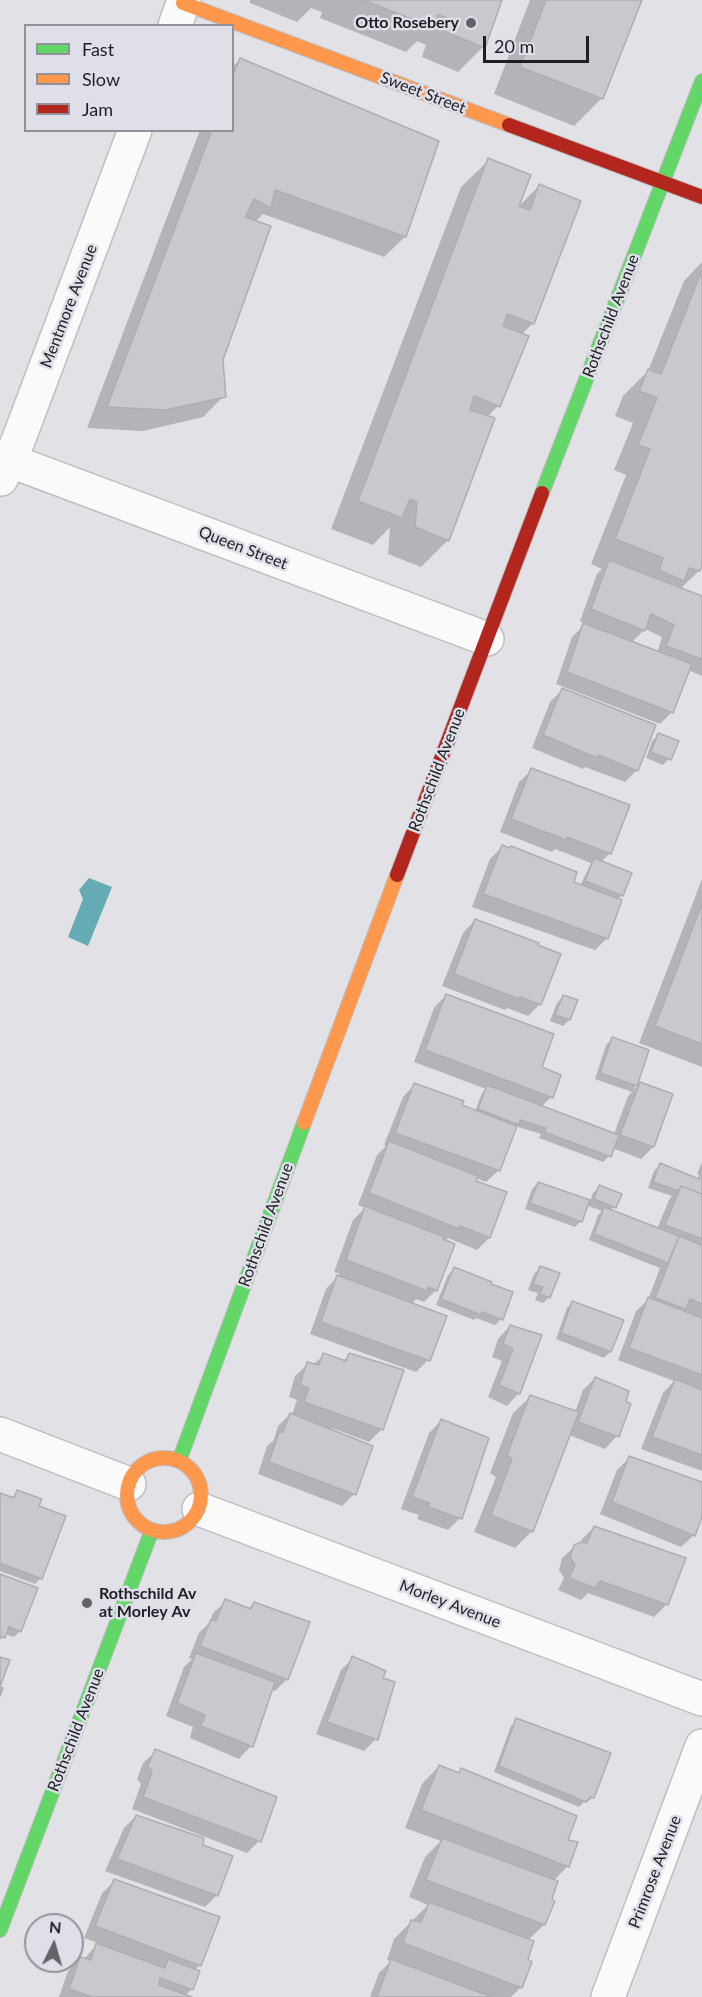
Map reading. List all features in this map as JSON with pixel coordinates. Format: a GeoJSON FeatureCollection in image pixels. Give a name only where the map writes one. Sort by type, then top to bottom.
{"type":"FeatureCollection","features":[{"type":"Feature","properties":{"kind":"street","name":"Sweet Street"},"geometry":{"type":"LineString","coordinates":[[181,10],[220,24]]}},
{"type":"Feature","properties":{"kind":"street","name":"Sweet Street"},"geometry":{"type":"LineString","coordinates":[[234,29],[702,197]]}},
{"type":"Feature","properties":{"kind":"street","name":"Rothschild Avenue"},"geometry":{"type":"LineString","coordinates":[[179,1461],[253,1258],[487,639],[702,81]]}},
{"type":"Feature","properties":{"kind":"street","name":"Mentmore Avenue"},"geometry":{"type":"LineString","coordinates":[[3,466],[134,132]]}},
{"type":"Feature","properties":{"kind":"street","name":"Queen Street"},"geometry":{"type":"LineString","coordinates":[[3,466],[487,639]]}},
{"type":"Feature","properties":{"kind":"street"},"geometry":{"type":"LineString","coordinates":[[0,1434],[129,1484]]}},
{"type":"Feature","properties":{"kind":"street"},"geometry":{"type":"LineString","coordinates":[[167,1459],[179,1461],[191,1470],[198,1482],[201,1495],[199,1509],[185,1526],[174,1531],[152,1530],[139,1523],[131,1512],[127,1498],[129,1484],[135,1472],[149,1462],[167,1459]]}},
{"type":"Feature","properties":{"kind":"street","name":"Morley Avenue"},"geometry":{"type":"LineString","coordinates":[[199,1509],[702,1699]]}},
{"type":"Feature","properties":{"kind":"street","name":"Rothschild Avenue"},"geometry":{"type":"LineString","coordinates":[[0,1930],[152,1530]]}},
{"type":"Feature","properties":{"kind":"street","name":"Primrose Avenue"},"geometry":{"type":"LineString","coordinates":[[608,1997],[702,1746]]}},
{"type":"Feature","properties":{"kind":"water"},"geometry":{"type":"Polygon","coordinates":[[[89,878],[112,887],[88,946],[68,937],[83,899],[79,890],[89,878]]]}},
{"type":"Feature","properties":{"kind":"building","name":"Otto Rosebery"},"geometry":{"type":"Polygon","coordinates":[[[363,0],[502,0],[485,48],[446,32],[451,19],[438,15],[433,27],[363,0]]]}},
{"type":"Feature","properties":{"kind":"building"},"geometry":{"type":"Polygon","coordinates":[[[546,0],[642,0],[603,99],[520,67],[546,0]]]}},
{"type":"Feature","properties":{"kind":"building"},"geometry":{"type":"Polygon","coordinates":[[[240,58],[439,141],[406,237],[275,190],[271,208],[254,199],[245,217],[271,226],[223,360],[226,397],[165,410],[107,407],[211,132],[234,132],[234,72],[240,58]]]}},
{"type":"Feature","properties":{"kind":"building"},"geometry":{"type":"Polygon","coordinates":[[[488,158],[531,175],[519,206],[530,210],[539,184],[581,201],[534,324],[507,314],[503,326],[529,336],[500,407],[474,396],[470,410],[495,418],[449,541],[415,527],[417,502],[410,499],[402,518],[358,501],[488,158]]]}},
{"type":"Feature","properties":{"kind":"building"},"geometry":{"type":"Polygon","coordinates":[[[702,270],[702,566],[700,571],[689,568],[684,581],[659,570],[663,558],[615,539],[650,449],[638,445],[657,398],[639,391],[648,369],[661,374],[702,270]]]}},
{"type":"Feature","properties":{"kind":"building"},"geometry":{"type":"Polygon","coordinates":[[[609,560],[702,596],[702,659],[666,646],[674,625],[651,614],[645,631],[591,609],[609,560]]]}},
{"type":"Feature","properties":{"kind":"building"},"geometry":{"type":"Polygon","coordinates":[[[583,623],[692,664],[673,713],[567,672],[583,623]]]}},
{"type":"Feature","properties":{"kind":"building"},"geometry":{"type":"Polygon","coordinates":[[[562,688],[656,725],[638,771],[598,755],[597,758],[543,735],[562,688]]]}},
{"type":"Feature","properties":{"kind":"building"},"geometry":{"type":"Polygon","coordinates":[[[658,733],[679,741],[671,760],[651,752],[658,733]]]}},
{"type":"Feature","properties":{"kind":"building"},"geometry":{"type":"Polygon","coordinates":[[[531,768],[630,805],[611,854],[511,819],[531,768]]]}},
{"type":"Feature","properties":{"kind":"building"},"geometry":{"type":"Polygon","coordinates":[[[502,845],[510,848],[511,846],[577,872],[574,882],[622,900],[608,939],[483,894],[502,845]]]}},
{"type":"Feature","properties":{"kind":"building"},"geometry":{"type":"Polygon","coordinates":[[[594,858],[632,873],[623,896],[585,881],[594,858]]]}},
{"type":"Feature","properties":{"kind":"building"},"geometry":{"type":"Polygon","coordinates":[[[702,904],[702,1044],[655,1026],[702,904]]]}},
{"type":"Feature","properties":{"kind":"building"},"geometry":{"type":"Polygon","coordinates":[[[475,919],[539,943],[538,945],[561,954],[541,1005],[454,974],[475,919]]]}},
{"type":"Feature","properties":{"kind":"building"},"geometry":{"type":"Polygon","coordinates":[[[446,994],[554,1034],[542,1067],[561,1075],[553,1098],[425,1050],[446,994]]]}},
{"type":"Feature","properties":{"kind":"building"},"geometry":{"type":"Polygon","coordinates":[[[563,995],[578,1000],[570,1020],[555,1015],[563,995]]]}},
{"type":"Feature","properties":{"kind":"building"},"geometry":{"type":"Polygon","coordinates":[[[612,1037],[649,1050],[637,1086],[600,1073],[612,1037]]]}},
{"type":"Feature","properties":{"kind":"building"},"geometry":{"type":"Polygon","coordinates":[[[640,1082],[673,1094],[654,1147],[620,1135],[640,1082]]]}},
{"type":"Feature","properties":{"kind":"building"},"geometry":{"type":"Polygon","coordinates":[[[414,1083],[464,1101],[462,1105],[517,1126],[500,1171],[395,1133],[414,1083]]]}},
{"type":"Feature","properties":{"kind":"building"},"geometry":{"type":"Polygon","coordinates":[[[487,1085],[619,1135],[611,1157],[544,1132],[546,1128],[520,1120],[519,1125],[478,1109],[487,1085]]]}},
{"type":"Feature","properties":{"kind":"building"},"geometry":{"type":"Polygon","coordinates":[[[389,1141],[478,1176],[476,1181],[507,1192],[490,1238],[460,1226],[459,1229],[369,1193],[389,1141]]]}},
{"type":"Feature","properties":{"kind":"building"},"geometry":{"type":"Polygon","coordinates":[[[660,1163],[699,1179],[700,1175],[702,1176],[702,1194],[681,1186],[679,1191],[653,1182],[660,1163]]]}},
{"type":"Feature","properties":{"kind":"building"},"geometry":{"type":"Polygon","coordinates":[[[538,1182],[590,1200],[582,1222],[530,1203],[538,1182]]]}},
{"type":"Feature","properties":{"kind":"building"},"geometry":{"type":"Polygon","coordinates":[[[599,1185],[622,1194],[616,1208],[594,1199],[599,1185]]]}},
{"type":"Feature","properties":{"kind":"building"},"geometry":{"type":"Polygon","coordinates":[[[681,1186],[702,1194],[702,1239],[665,1225],[681,1186]]]}},
{"type":"Feature","properties":{"kind":"building"},"geometry":{"type":"Polygon","coordinates":[[[365,1206],[444,1237],[443,1239],[455,1244],[437,1291],[428,1287],[427,1291],[346,1260],[365,1206]]]}},
{"type":"Feature","properties":{"kind":"building"},"geometry":{"type":"Polygon","coordinates":[[[604,1207],[679,1236],[668,1263],[594,1234],[604,1207]]]}},
{"type":"Feature","properties":{"kind":"building"},"geometry":{"type":"Polygon","coordinates":[[[679,1236],[702,1245],[702,1304],[690,1299],[686,1309],[655,1298],[679,1236]]]}},
{"type":"Feature","properties":{"kind":"building"},"geometry":{"type":"Polygon","coordinates":[[[540,1266],[560,1273],[550,1298],[540,1294],[543,1287],[533,1284],[540,1266]]]}},
{"type":"Feature","properties":{"kind":"building"},"geometry":{"type":"Polygon","coordinates":[[[454,1267],[513,1292],[503,1320],[482,1312],[481,1315],[441,1299],[454,1267]]]}},
{"type":"Feature","properties":{"kind":"building"},"geometry":{"type":"Polygon","coordinates":[[[337,1275],[447,1316],[430,1361],[321,1322],[337,1275]]]}},
{"type":"Feature","properties":{"kind":"building"},"geometry":{"type":"Polygon","coordinates":[[[648,1297],[702,1318],[702,1375],[629,1348],[648,1297]]]}},
{"type":"Feature","properties":{"kind":"building"},"geometry":{"type":"Polygon","coordinates":[[[572,1301],[624,1320],[611,1352],[561,1333],[572,1301]]]}},
{"type":"Feature","properties":{"kind":"building"},"geometry":{"type":"Polygon","coordinates":[[[510,1325],[542,1335],[520,1394],[499,1385],[513,1349],[503,1344],[510,1325]]]}},
{"type":"Feature","properties":{"kind":"building"},"geometry":{"type":"Polygon","coordinates":[[[323,1353],[346,1361],[349,1353],[404,1370],[383,1430],[304,1402],[309,1388],[300,1385],[307,1362],[319,1365],[323,1353]]]}},
{"type":"Feature","properties":{"kind":"building"},"geometry":{"type":"Polygon","coordinates":[[[595,1377],[629,1391],[626,1401],[631,1404],[619,1437],[578,1422],[595,1377]]]}},
{"type":"Feature","properties":{"kind":"building"},"geometry":{"type":"Polygon","coordinates":[[[675,1379],[702,1390],[702,1455],[652,1437],[675,1379]]]}},
{"type":"Feature","properties":{"kind":"building"},"geometry":{"type":"Polygon","coordinates":[[[530,1395],[579,1412],[533,1532],[491,1515],[512,1459],[507,1455],[530,1395]]]}},
{"type":"Feature","properties":{"kind":"building"},"geometry":{"type":"Polygon","coordinates":[[[290,1413],[373,1446],[356,1495],[269,1462],[279,1432],[283,1432],[290,1413]]]}},
{"type":"Feature","properties":{"kind":"building"},"geometry":{"type":"Polygon","coordinates":[[[441,1419],[489,1438],[462,1519],[428,1507],[430,1503],[412,1497],[441,1419]]]}},
{"type":"Feature","properties":{"kind":"building"},"geometry":{"type":"Polygon","coordinates":[[[629,1456],[702,1482],[702,1517],[695,1536],[612,1502],[629,1456]]]}},
{"type":"Feature","properties":{"kind":"building"},"geometry":{"type":"Polygon","coordinates":[[[17,1490],[42,1499],[39,1506],[66,1516],[42,1579],[0,1563],[0,1493],[14,1498],[17,1490]]]}},
{"type":"Feature","properties":{"kind":"building"},"geometry":{"type":"Polygon","coordinates":[[[594,1526],[686,1558],[668,1605],[600,1581],[595,1588],[569,1578],[575,1565],[570,1557],[574,1545],[581,1542],[587,1543],[594,1526]]]}},
{"type":"Feature","properties":{"kind":"building"},"geometry":{"type":"Polygon","coordinates":[[[0,1574],[38,1588],[21,1632],[9,1627],[5,1638],[0,1636],[0,1574]]]}},
{"type":"Feature","properties":{"kind":"building"},"geometry":{"type":"Polygon","coordinates":[[[225,1599],[251,1609],[254,1602],[310,1622],[288,1680],[200,1646],[211,1619],[216,1621],[225,1599]]]}},
{"type":"Feature","properties":{"kind":"building"},"geometry":{"type":"Polygon","coordinates":[[[196,1653],[275,1682],[253,1747],[201,1726],[205,1715],[177,1703],[196,1653]]]}},
{"type":"Feature","properties":{"kind":"building"},"geometry":{"type":"Polygon","coordinates":[[[352,1656],[386,1671],[383,1678],[395,1682],[378,1740],[327,1722],[352,1656]]]}},
{"type":"Feature","properties":{"kind":"building"},"geometry":{"type":"Polygon","coordinates":[[[0,1657],[10,1660],[0,1687],[0,1657]]]}},
{"type":"Feature","properties":{"kind":"building"},"geometry":{"type":"Polygon","coordinates":[[[516,1718],[611,1753],[594,1798],[590,1797],[586,1802],[499,1766],[516,1718]]]}},
{"type":"Feature","properties":{"kind":"building"},"geometry":{"type":"Polygon","coordinates":[[[155,1749],[277,1797],[261,1842],[143,1797],[152,1772],[148,1766],[155,1749]]]}},
{"type":"Feature","properties":{"kind":"building"},"geometry":{"type":"Polygon","coordinates":[[[439,1765],[459,1773],[461,1768],[577,1816],[568,1840],[578,1842],[569,1867],[421,1810],[439,1765]]]}},
{"type":"Feature","properties":{"kind":"building"},"geometry":{"type":"Polygon","coordinates":[[[136,1815],[204,1838],[203,1845],[233,1856],[218,1896],[117,1859],[136,1815]]]}},
{"type":"Feature","properties":{"kind":"building"},"geometry":{"type":"Polygon","coordinates":[[[442,1838],[558,1881],[552,1899],[555,1901],[545,1925],[426,1880],[442,1838]]]}},
{"type":"Feature","properties":{"kind":"building"},"geometry":{"type":"Polygon","coordinates":[[[114,1879],[220,1917],[201,1966],[95,1926],[114,1879]]]}},
{"type":"Feature","properties":{"kind":"building"},"geometry":{"type":"Polygon","coordinates":[[[429,1902],[534,1941],[528,1959],[532,1962],[522,1988],[403,1943],[411,1920],[421,1922],[429,1902]]]}},
{"type":"Feature","properties":{"kind":"building"},"geometry":{"type":"Polygon","coordinates":[[[96,1943],[165,1968],[168,1959],[200,1971],[193,1990],[160,1978],[159,1985],[192,1997],[92,1997],[69,1989],[74,1973],[84,1973],[84,1958],[91,1960],[96,1943]]]}},
{"type":"Feature","properties":{"kind":"building"},"geometry":{"type":"Polygon","coordinates":[[[391,1959],[457,1984],[492,1997],[377,1997],[391,1959]]]}},
{"type":"Feature","properties":{"kind":"traffic: fast"},"geometry":{"type":"LineString","coordinates":[[542,493],[702,81]]}},
{"type":"Feature","properties":{"kind":"traffic: fast"},"geometry":{"type":"LineString","coordinates":[[179,1461],[304,1123]]}},
{"type":"Feature","properties":{"kind":"traffic: fast"},"geometry":{"type":"LineString","coordinates":[[0,1930],[152,1530]]}},
{"type":"Feature","properties":{"kind":"traffic: slow"},"geometry":{"type":"LineString","coordinates":[[183,3],[509,125]]}},
{"type":"Feature","properties":{"kind":"traffic: slow"},"geometry":{"type":"LineString","coordinates":[[304,1123],[397,875]]}},
{"type":"Feature","properties":{"kind":"traffic: slow"},"geometry":{"type":"LineString","coordinates":[[164,1458],[178,1461],[190,1469],[198,1481],[201,1495],[198,1509],[190,1521],[178,1529],[164,1532],[150,1529],[138,1521],[130,1509],[127,1495],[130,1481],[138,1469],[150,1461],[164,1458]]}},
{"type":"Feature","properties":{"kind":"traffic: jam"},"geometry":{"type":"LineString","coordinates":[[509,125],[702,197]]}},
{"type":"Feature","properties":{"kind":"traffic: jam"},"geometry":{"type":"LineString","coordinates":[[397,875],[542,493]]}},
{"type":"Feature","properties":{"kind":"place","name":"Otto Rosebery"},"geometry":{"type":"Point","coordinates":[471,23]}},
{"type":"Feature","properties":{"kind":"place","name":"Rothschild Av at Morley Av"},"geometry":{"type":"Point","coordinates":[87,1603]}}]}
